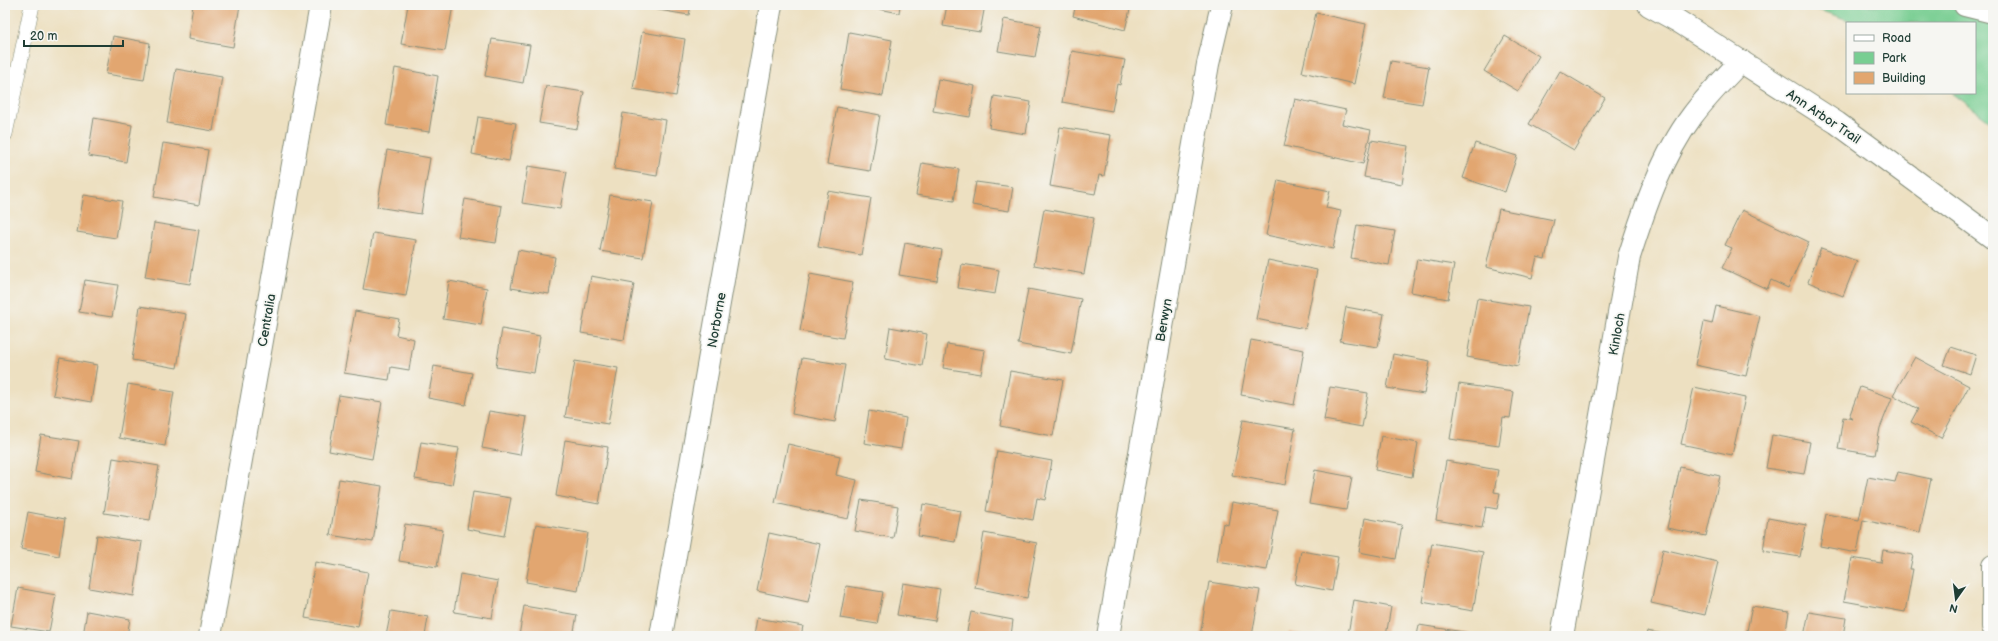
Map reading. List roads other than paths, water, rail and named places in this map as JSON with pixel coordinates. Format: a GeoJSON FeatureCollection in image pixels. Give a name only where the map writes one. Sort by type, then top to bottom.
{"type":"FeatureCollection","features":[{"type":"Feature","properties":{"kind":"street","name":"Centralia"},"geometry":{"type":"LineString","coordinates":[[210,636],[321,5]]}},
{"type":"Feature","properties":{"kind":"street","name":"Norborne"},"geometry":{"type":"LineString","coordinates":[[661,636],[771,5]]}},
{"type":"Feature","properties":{"kind":"street","name":"Berwyn"},"geometry":{"type":"LineString","coordinates":[[1108,636],[1208,64],[1222,5]]}},
{"type":"Feature","properties":{"kind":"street","name":"Ann Arbor Trail"},"geometry":{"type":"LineString","coordinates":[[1649,5],[1678,21],[1837,123],[1993,238]]}},
{"type":"Feature","properties":{"kind":"street"},"geometry":{"type":"LineString","coordinates":[[1965,5],[1993,12]]}},
{"type":"Feature","properties":{"kind":"street","name":"Kinloch"},"geometry":{"type":"LineString","coordinates":[[1562,636],[1629,257],[1642,216],[1671,151],[1692,116],[1741,61]]}},
{"type":"Feature","properties":{"kind":"street"},"geometry":{"type":"LineString","coordinates":[[1993,566],[1993,627]]}},
{"type":"Feature","properties":{"kind":"lane"},"geometry":{"type":"LineString","coordinates":[[5,134],[32,5]]}}]}
